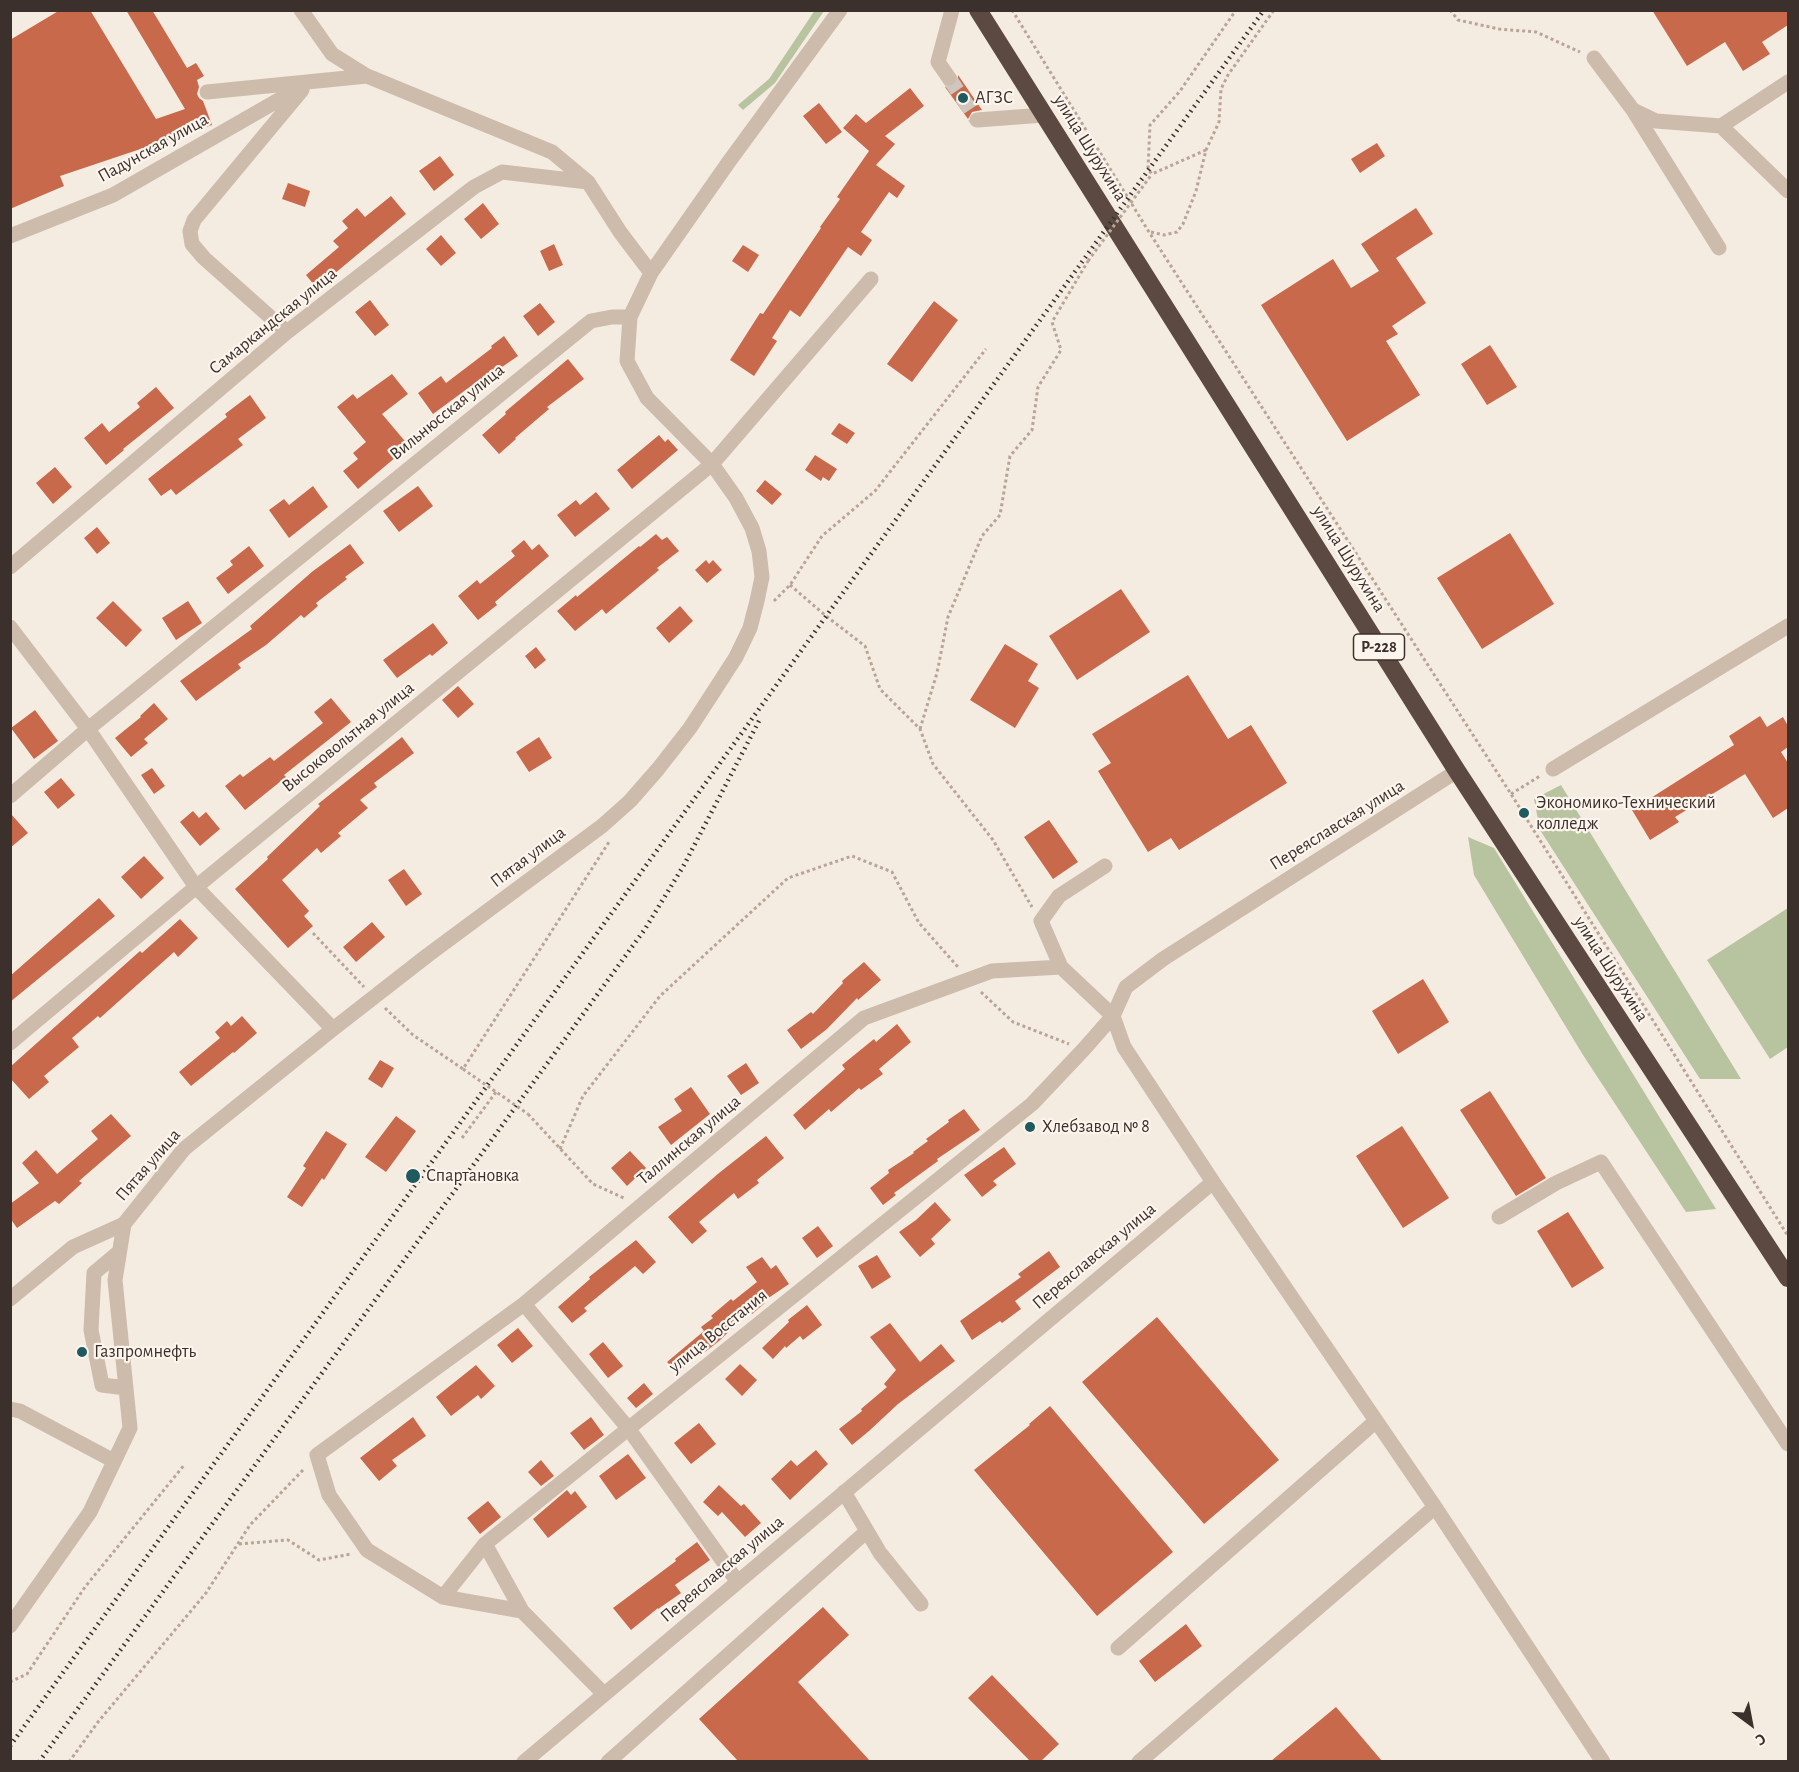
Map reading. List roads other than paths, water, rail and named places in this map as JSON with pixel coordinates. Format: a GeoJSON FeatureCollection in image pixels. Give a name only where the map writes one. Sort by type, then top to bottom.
{"type":"FeatureCollection","features":[{"type":"Feature","properties":{"kind":"highway","name":"улица Шурухина"},"geometry":{"type":"LineString","coordinates":[[978,10],[1457,771],[1788,1278]]}},
{"type":"Feature","properties":{"kind":"street"},"geometry":{"type":"LineString","coordinates":[[301,10],[332,54],[367,76],[552,152],[588,182],[620,232],[651,273]]}},
{"type":"Feature","properties":{"kind":"street"},"geometry":{"type":"LineString","coordinates":[[630,317],[651,273],[840,10]]}},
{"type":"Feature","properties":{"kind":"street"},"geometry":{"type":"LineString","coordinates":[[949,78],[938,62],[952,10]]}},
{"type":"Feature","properties":{"kind":"street"},"geometry":{"type":"LineString","coordinates":[[1594,58],[1633,110],[1719,248]]}},
{"type":"Feature","properties":{"kind":"street"},"geometry":{"type":"LineString","coordinates":[[207,92],[367,76]]}},
{"type":"Feature","properties":{"kind":"street"},"geometry":{"type":"LineString","coordinates":[[1633,110],[1656,121],[1721,126],[1788,82]]}},
{"type":"Feature","properties":{"kind":"street"},"geometry":{"type":"LineString","coordinates":[[287,332],[204,258],[192,244],[190,231],[194,220],[309,83]]}},
{"type":"Feature","properties":{"kind":"street","name":"Падунская улица"},"geometry":{"type":"LineString","coordinates":[[10,236],[113,195],[309,83]]}},
{"type":"Feature","properties":{"kind":"street"},"geometry":{"type":"LineString","coordinates":[[977,120],[1044,115]]}},
{"type":"Feature","properties":{"kind":"street"},"geometry":{"type":"LineString","coordinates":[[1721,126],[1788,191]]}},
{"type":"Feature","properties":{"kind":"street","name":"Самаркандская улица"},"geometry":{"type":"LineString","coordinates":[[10,567],[287,332],[474,187],[502,172],[588,182]]}},
{"type":"Feature","properties":{"kind":"street","name":"Высоковольтная улица"},"geometry":{"type":"LineString","coordinates":[[10,1043],[196,887],[712,464],[871,279]]}},
{"type":"Feature","properties":{"kind":"street","name":"Вильнюсская улица"},"geometry":{"type":"LineString","coordinates":[[10,796],[88,729],[591,321],[612,317],[630,317]]}},
{"type":"Feature","properties":{"kind":"street","name":"Пятая улица"},"geometry":{"type":"LineString","coordinates":[[10,1299],[73,1247],[124,1224],[184,1149],[428,955],[602,826],[630,801],[658,769],[717,688],[750,628],[762,577],[759,552],[752,528],[736,498],[712,464],[647,398],[627,361],[630,317]]}},
{"type":"Feature","properties":{"kind":"street"},"geometry":{"type":"LineString","coordinates":[[1553,769],[1788,626]]}},
{"type":"Feature","properties":{"kind":"street"},"geometry":{"type":"LineString","coordinates":[[10,627],[88,729],[196,887],[333,1029]]}},
{"type":"Feature","properties":{"kind":"street","name":"Переяславская улица"},"geometry":{"type":"LineString","coordinates":[[1113,1016],[1126,987],[1163,959],[1457,771]]}},
{"type":"Feature","properties":{"kind":"street"},"geometry":{"type":"LineString","coordinates":[[1105,866],[1059,896],[1041,921],[1061,967],[1113,1016],[1124,1047],[1213,1182],[1435,1507],[1603,1761]]}},
{"type":"Feature","properties":{"kind":"street","name":"Таллинская улица"},"geometry":{"type":"LineString","coordinates":[[444,1597],[367,1550],[329,1495],[317,1455],[524,1304],[864,1018],[993,971],[1061,967]]}},
{"type":"Feature","properties":{"kind":"street","name":"улица Восстания"},"geometry":{"type":"LineString","coordinates":[[444,1597],[485,1544],[1032,1104],[1113,1016]]}},
{"type":"Feature","properties":{"kind":"street"},"geometry":{"type":"LineString","coordinates":[[1499,1217],[1556,1183],[1601,1162],[1788,1444]]}},
{"type":"Feature","properties":{"kind":"street","name":"Переяславская улица"},"geometry":{"type":"LineString","coordinates":[[524,1761],[1213,1182]]}},
{"type":"Feature","properties":{"kind":"street"},"geometry":{"type":"LineString","coordinates":[[10,1626],[90,1512],[130,1428],[115,1280],[124,1224]]}},
{"type":"Feature","properties":{"kind":"street"},"geometry":{"type":"LineString","coordinates":[[119,1252],[94,1273],[91,1330],[102,1385],[126,1388]]}},
{"type":"Feature","properties":{"kind":"street"},"geometry":{"type":"LineString","coordinates":[[524,1304],[628,1428],[737,1581]]}},
{"type":"Feature","properties":{"kind":"street"},"geometry":{"type":"LineString","coordinates":[[10,1409],[20,1411],[114,1461]]}},
{"type":"Feature","properties":{"kind":"street"},"geometry":{"type":"LineString","coordinates":[[1118,1648],[1376,1421]]}},
{"type":"Feature","properties":{"kind":"street"},"geometry":{"type":"LineString","coordinates":[[844,1492],[880,1553],[921,1604]]}},
{"type":"Feature","properties":{"kind":"street"},"geometry":{"type":"LineString","coordinates":[[1139,1761],[1435,1507]]}},
{"type":"Feature","properties":{"kind":"street"},"geometry":{"type":"LineString","coordinates":[[608,1761],[867,1531]]}},
{"type":"Feature","properties":{"kind":"street"},"geometry":{"type":"LineString","coordinates":[[485,1544],[522,1611],[604,1694]]}},
{"type":"Feature","properties":{"kind":"street"},"geometry":{"type":"LineString","coordinates":[[444,1597],[522,1611]]}},
{"type":"Feature","properties":{"kind":"tunnel"},"geometry":{"type":"LineString","coordinates":[[949,78],[977,120]]}},
{"type":"Feature","properties":{"kind":"railway"},"geometry":{"type":"LineString","coordinates":[[10,1746],[1264,10]]}},
{"type":"Feature","properties":{"kind":"railway"},"geometry":{"type":"LineString","coordinates":[[39,1762],[645,929],[684,865],[760,719]]}},
{"type":"Feature","properties":{"kind":"place","name":"АГЗС"},"geometry":{"type":"Point","coordinates":[963,98]}},
{"type":"Feature","properties":{"kind":"place","name":"Экономико-Технический колледж"},"geometry":{"type":"Point","coordinates":[1524,813]}},
{"type":"Feature","properties":{"kind":"place","name":"Хлебзавод № 8"},"geometry":{"type":"Point","coordinates":[1030,1127]}},
{"type":"Feature","properties":{"kind":"place","name":"Спартановка"},"geometry":{"type":"Point","coordinates":[413,1176]}},
{"type":"Feature","properties":{"kind":"place","name":"Газпромнефть"},"geometry":{"type":"Point","coordinates":[82,1352]}}]}
